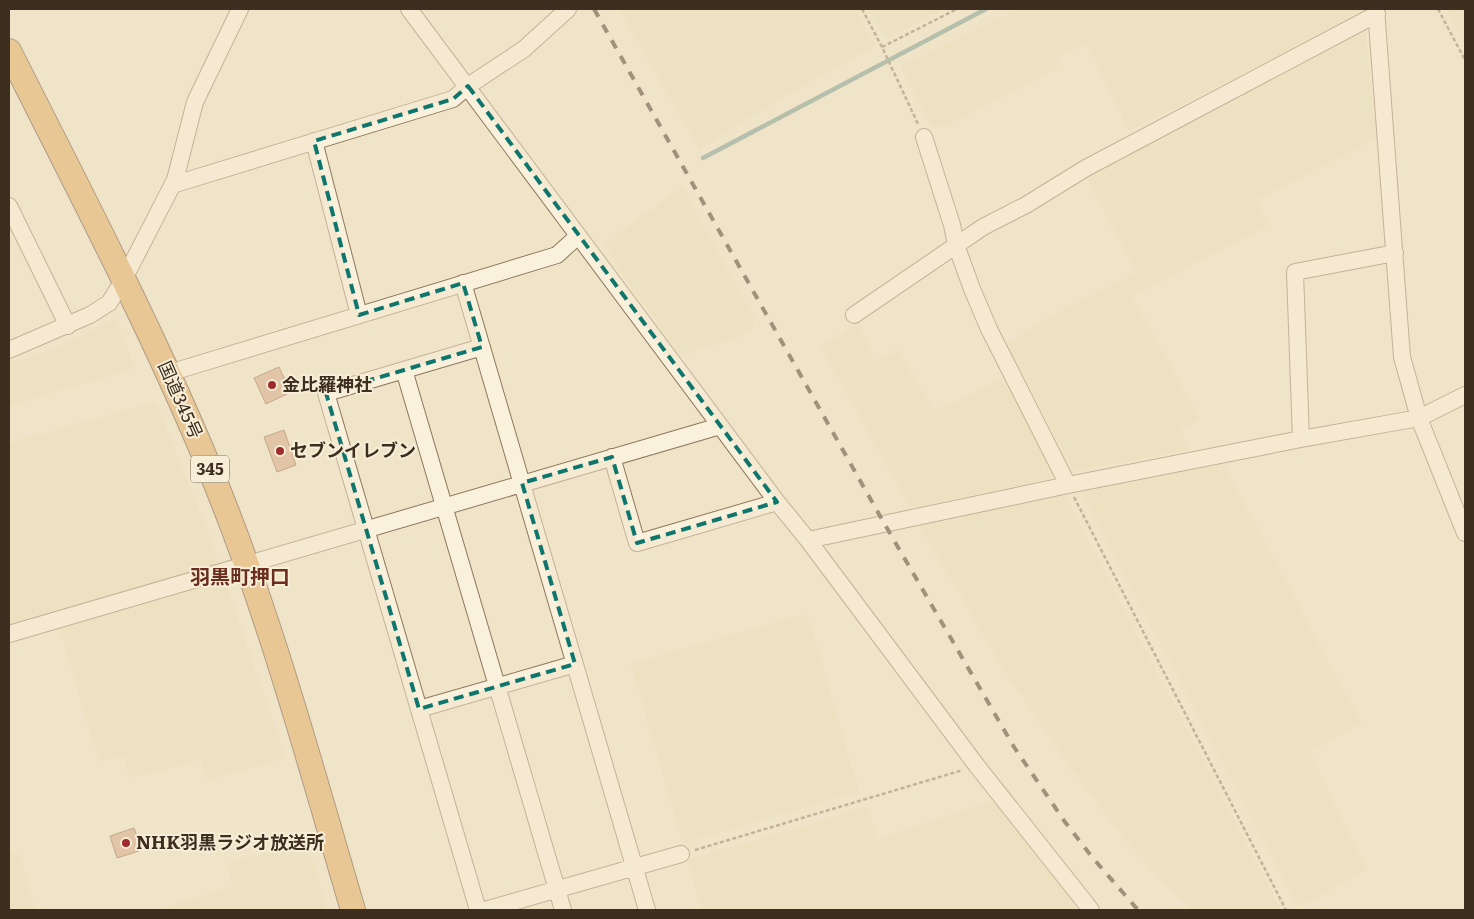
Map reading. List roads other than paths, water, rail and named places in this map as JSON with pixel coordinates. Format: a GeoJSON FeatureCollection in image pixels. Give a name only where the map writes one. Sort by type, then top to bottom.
{"type":"FeatureCollection","features":[{"type":"Feature","properties":{"kind":"highway","name":"国道345号"},"geometry":{"type":"LineString","coordinates":[[9,51],[124,279],[210,468],[247,564],[288,688],[353,910]]}},
{"type":"Feature","properties":{"kind":"street"},"geometry":{"type":"LineString","coordinates":[[9,350],[90,316],[109,303],[124,279],[172,185],[195,102],[240,9]]}},
{"type":"Feature","properties":{"kind":"street"},"geometry":{"type":"LineString","coordinates":[[409,9],[777,502],[808,540],[977,766],[1091,910]]}},
{"type":"Feature","properties":{"kind":"street"},"geometry":{"type":"LineString","coordinates":[[172,185],[453,99],[468,86],[524,49],[568,9]]}},
{"type":"Feature","properties":{"kind":"street"},"geometry":{"type":"LineString","coordinates":[[854,315],[956,245],[1094,163],[1376,11],[1402,356],[1419,418],[1465,534]]}},
{"type":"Feature","properties":{"kind":"street"},"geometry":{"type":"LineString","coordinates":[[924,137],[952,225],[956,245],[972,289],[989,330],[1068,485]]}},
{"type":"Feature","properties":{"kind":"street"},"geometry":{"type":"LineString","coordinates":[[314,142],[359,315]]}},
{"type":"Feature","properties":{"kind":"street"},"geometry":{"type":"LineString","coordinates":[[9,206],[68,326]]}},
{"type":"Feature","properties":{"kind":"street"},"geometry":{"type":"LineString","coordinates":[[168,373],[557,255],[578,236]]}},
{"type":"Feature","properties":{"kind":"street"},"geometry":{"type":"LineString","coordinates":[[1302,438],[1294,272],[1395,253]]}},
{"type":"Feature","properties":{"kind":"street"},"geometry":{"type":"LineString","coordinates":[[463,282],[647,910]]}},
{"type":"Feature","properties":{"kind":"street"},"geometry":{"type":"LineString","coordinates":[[478,910],[326,393],[482,347]]}},
{"type":"Feature","properties":{"kind":"street"},"geometry":{"type":"LineString","coordinates":[[404,370],[563,910]]}},
{"type":"Feature","properties":{"kind":"street"},"geometry":{"type":"LineString","coordinates":[[808,540],[1302,438],[1419,418],[1465,396]]}},
{"type":"Feature","properties":{"kind":"street"},"geometry":{"type":"LineString","coordinates":[[9,634],[720,426]]}},
{"type":"Feature","properties":{"kind":"street"},"geometry":{"type":"LineString","coordinates":[[612,457],[637,544],[777,502]]}},
{"type":"Feature","properties":{"kind":"street"},"geometry":{"type":"LineString","coordinates":[[419,709],[575,664]]}},
{"type":"Feature","properties":{"kind":"street"},"geometry":{"type":"LineString","coordinates":[[485,910],[681,854]]}},
{"type":"Feature","properties":{"kind":"waterway"},"geometry":{"type":"LineString","coordinates":[[703,158],[986,9]]}},
{"type":"Feature","properties":{"kind":"railway"},"geometry":{"type":"LineString","coordinates":[[594,9],[884,523],[1014,747],[1065,822],[1092,857],[1138,910]]}},
{"type":"Feature","properties":{"kind":"place","name":"金比羅神社"},"geometry":{"type":"Point","coordinates":[272,385]}},
{"type":"Feature","properties":{"kind":"place","name":"セブンイレブン"},"geometry":{"type":"Point","coordinates":[280,451]}},
{"type":"Feature","properties":{"kind":"place","name":"NHK羽黒ラジオ放送所"},"geometry":{"type":"Point","coordinates":[126,843]}},
{"type":"Feature","properties":{"kind":"district","name":"羽黒町押口"},"geometry":{"type":"Point","coordinates":[240,577]}}]}
